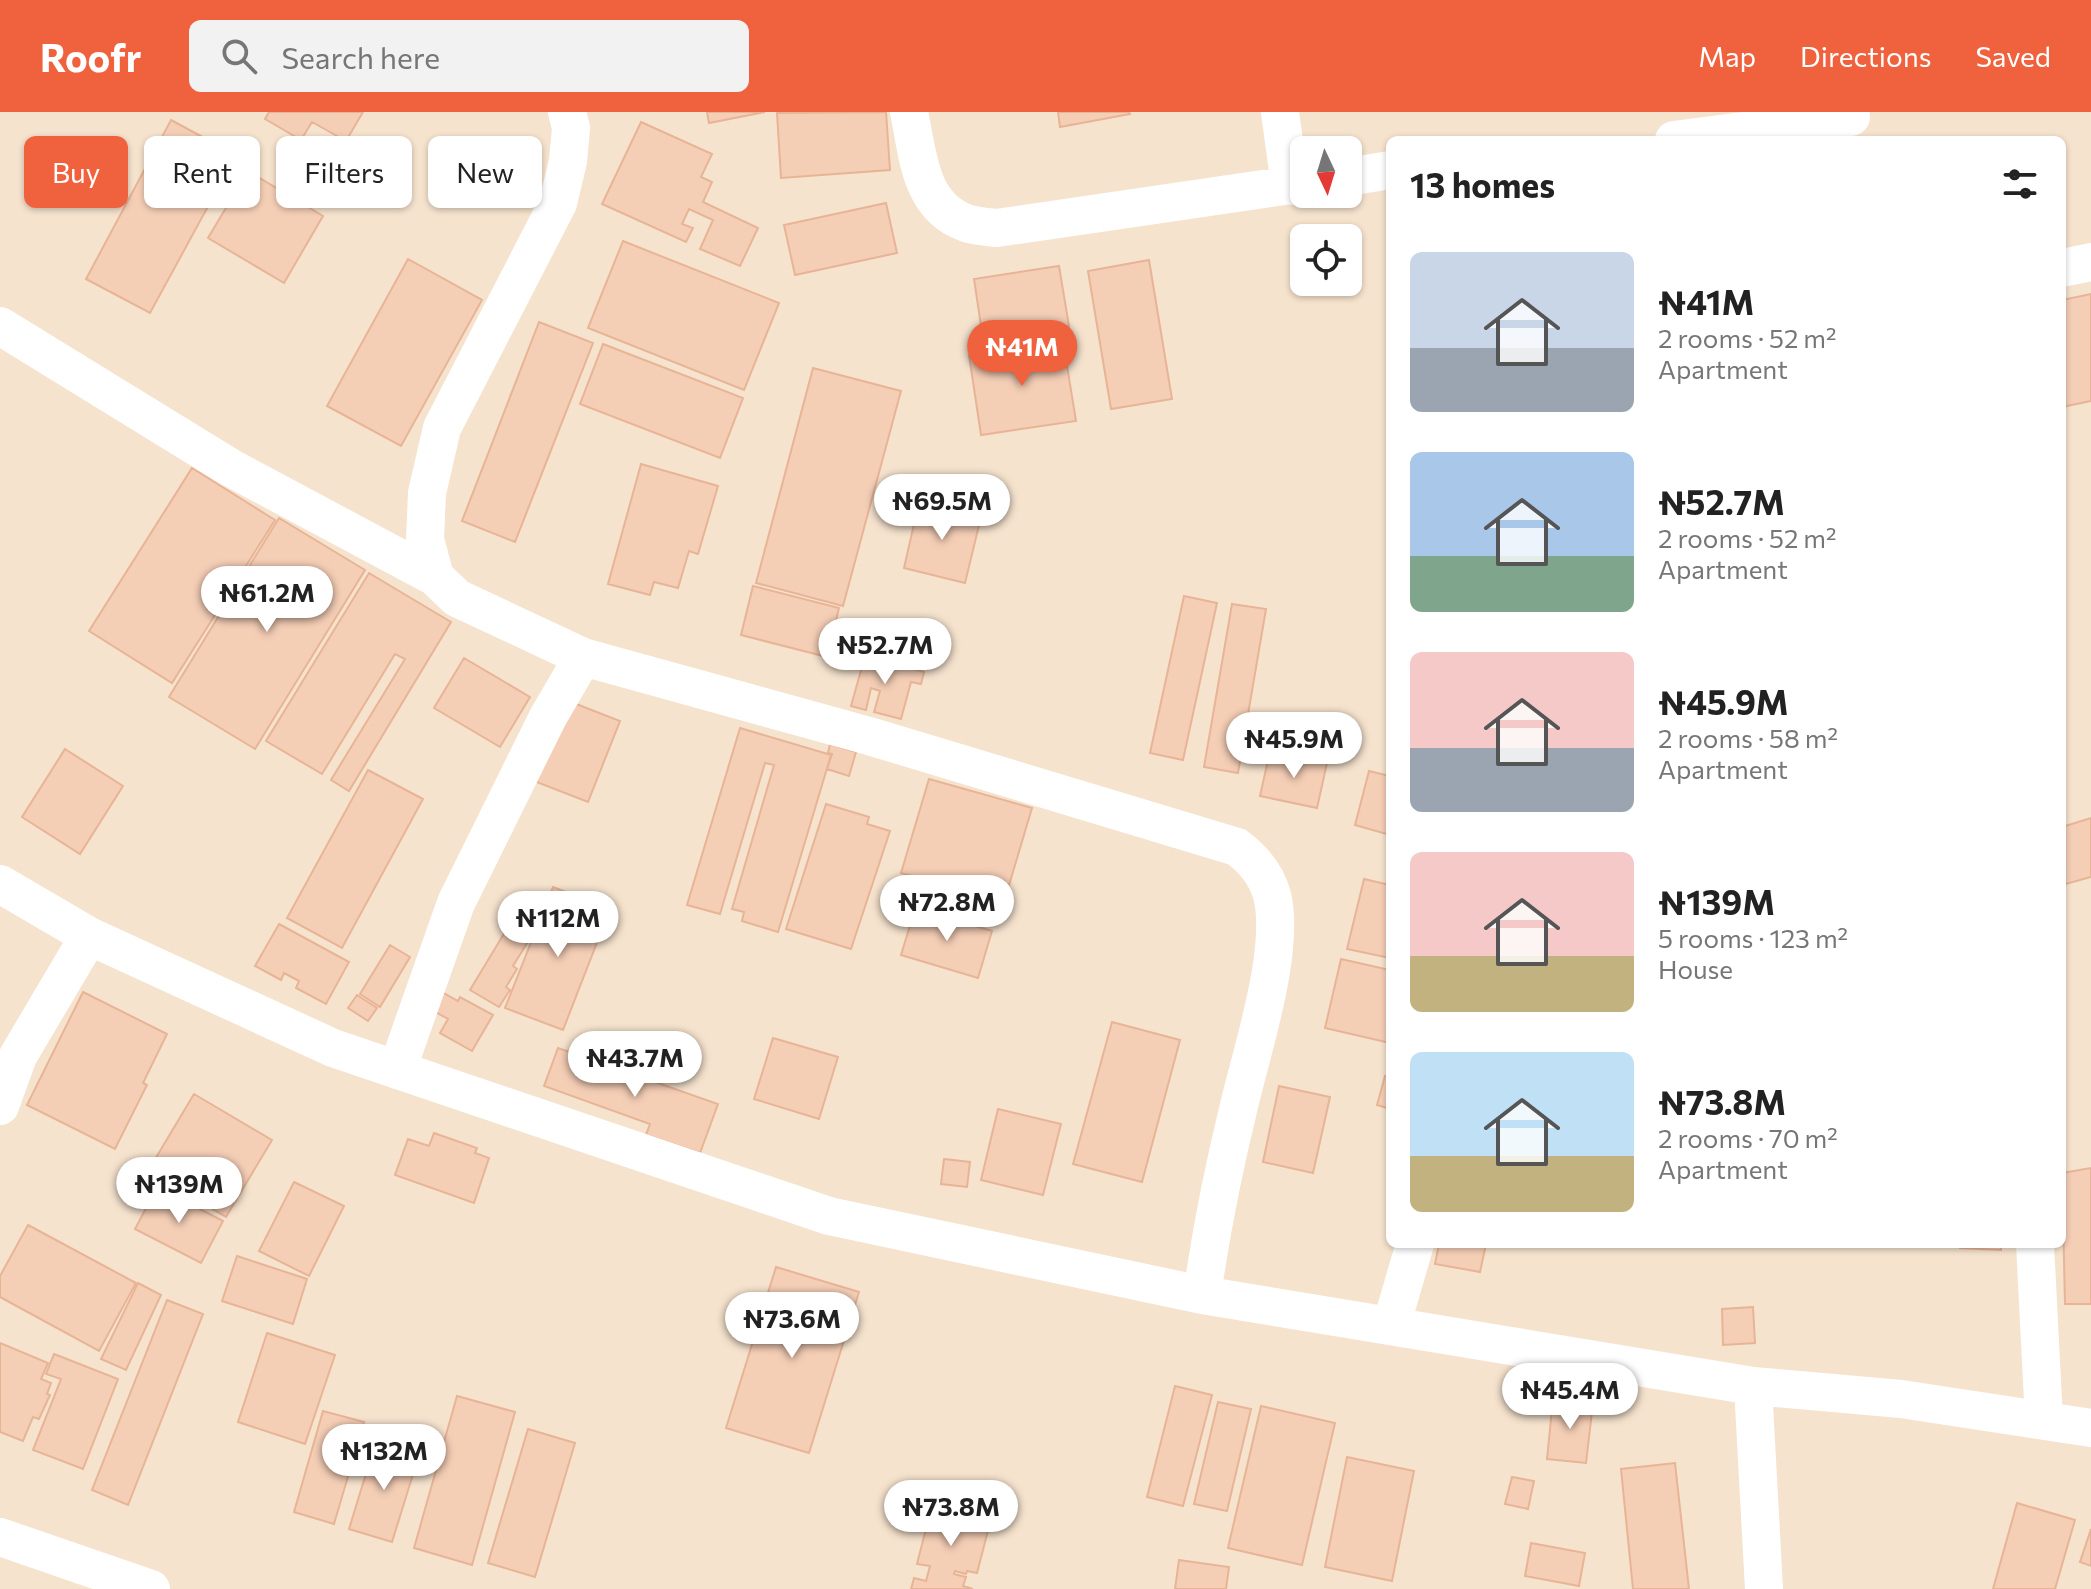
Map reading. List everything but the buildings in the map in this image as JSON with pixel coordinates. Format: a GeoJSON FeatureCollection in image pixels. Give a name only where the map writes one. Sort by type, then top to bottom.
{"type":"FeatureCollection","features":[{"type":"Feature","properties":{"kind":"street"},"geometry":{"type":"LineString","coordinates":[[435,577],[425,539],[427,493],[442,428],[558,203],[568,161],[571,128],[567,112]]}},
{"type":"Feature","properties":{"kind":"street"},"geometry":{"type":"LineString","coordinates":[[909,112],[924,184],[941,208],[965,223],[997,228],[1290,185]]}},
{"type":"Feature","properties":{"kind":"street"},"geometry":{"type":"LineString","coordinates":[[1280,112],[1290,154]]}},
{"type":"Feature","properties":{"kind":"street"},"geometry":{"type":"LineString","coordinates":[[1716,136],[1852,123]]}},
{"type":"Feature","properties":{"kind":"street"},"geometry":{"type":"LineString","coordinates":[[1362,175],[1386,171]]}},
{"type":"Feature","properties":{"kind":"street"},"geometry":{"type":"LineString","coordinates":[[2066,267],[2091,262]]}},
{"type":"Feature","properties":{"kind":"street"},"geometry":{"type":"LineString","coordinates":[[0,326],[231,468],[435,577],[457,598],[583,657],[869,736],[1237,847],[1258,864],[1272,895],[1275,927],[1271,969],[1214,1212],[1202,1295]]}},
{"type":"Feature","properties":{"kind":"street"},"geometry":{"type":"LineString","coordinates":[[397,1070],[456,903],[548,717],[583,657]]}},
{"type":"Feature","properties":{"kind":"street"},"geometry":{"type":"LineString","coordinates":[[0,884],[89,936],[333,1048],[829,1216],[1202,1295],[1753,1386],[1901,1399],[2091,1428]]}},
{"type":"Feature","properties":{"kind":"street"},"geometry":{"type":"LineString","coordinates":[[0,1106],[18,1056],[89,936]]}},
{"type":"Feature","properties":{"kind":"street"},"geometry":{"type":"LineString","coordinates":[[1391,1326],[1414,1248]]}},
{"type":"Feature","properties":{"kind":"street"},"geometry":{"type":"LineString","coordinates":[[2035,1248],[2044,1420]]}},
{"type":"Feature","properties":{"kind":"street"},"geometry":{"type":"LineString","coordinates":[[1753,1386],[1764,1589]]}},
{"type":"Feature","properties":{"kind":"street"},"geometry":{"type":"LineString","coordinates":[[0,1537],[151,1589]]}},
{"type":"Feature","properties":{"kind":"shaded area"},"geometry":{"type":"Polygon","coordinates":[[[0,112],[2091,112],[2091,1589],[0,1589],[0,112]]]}}]}
